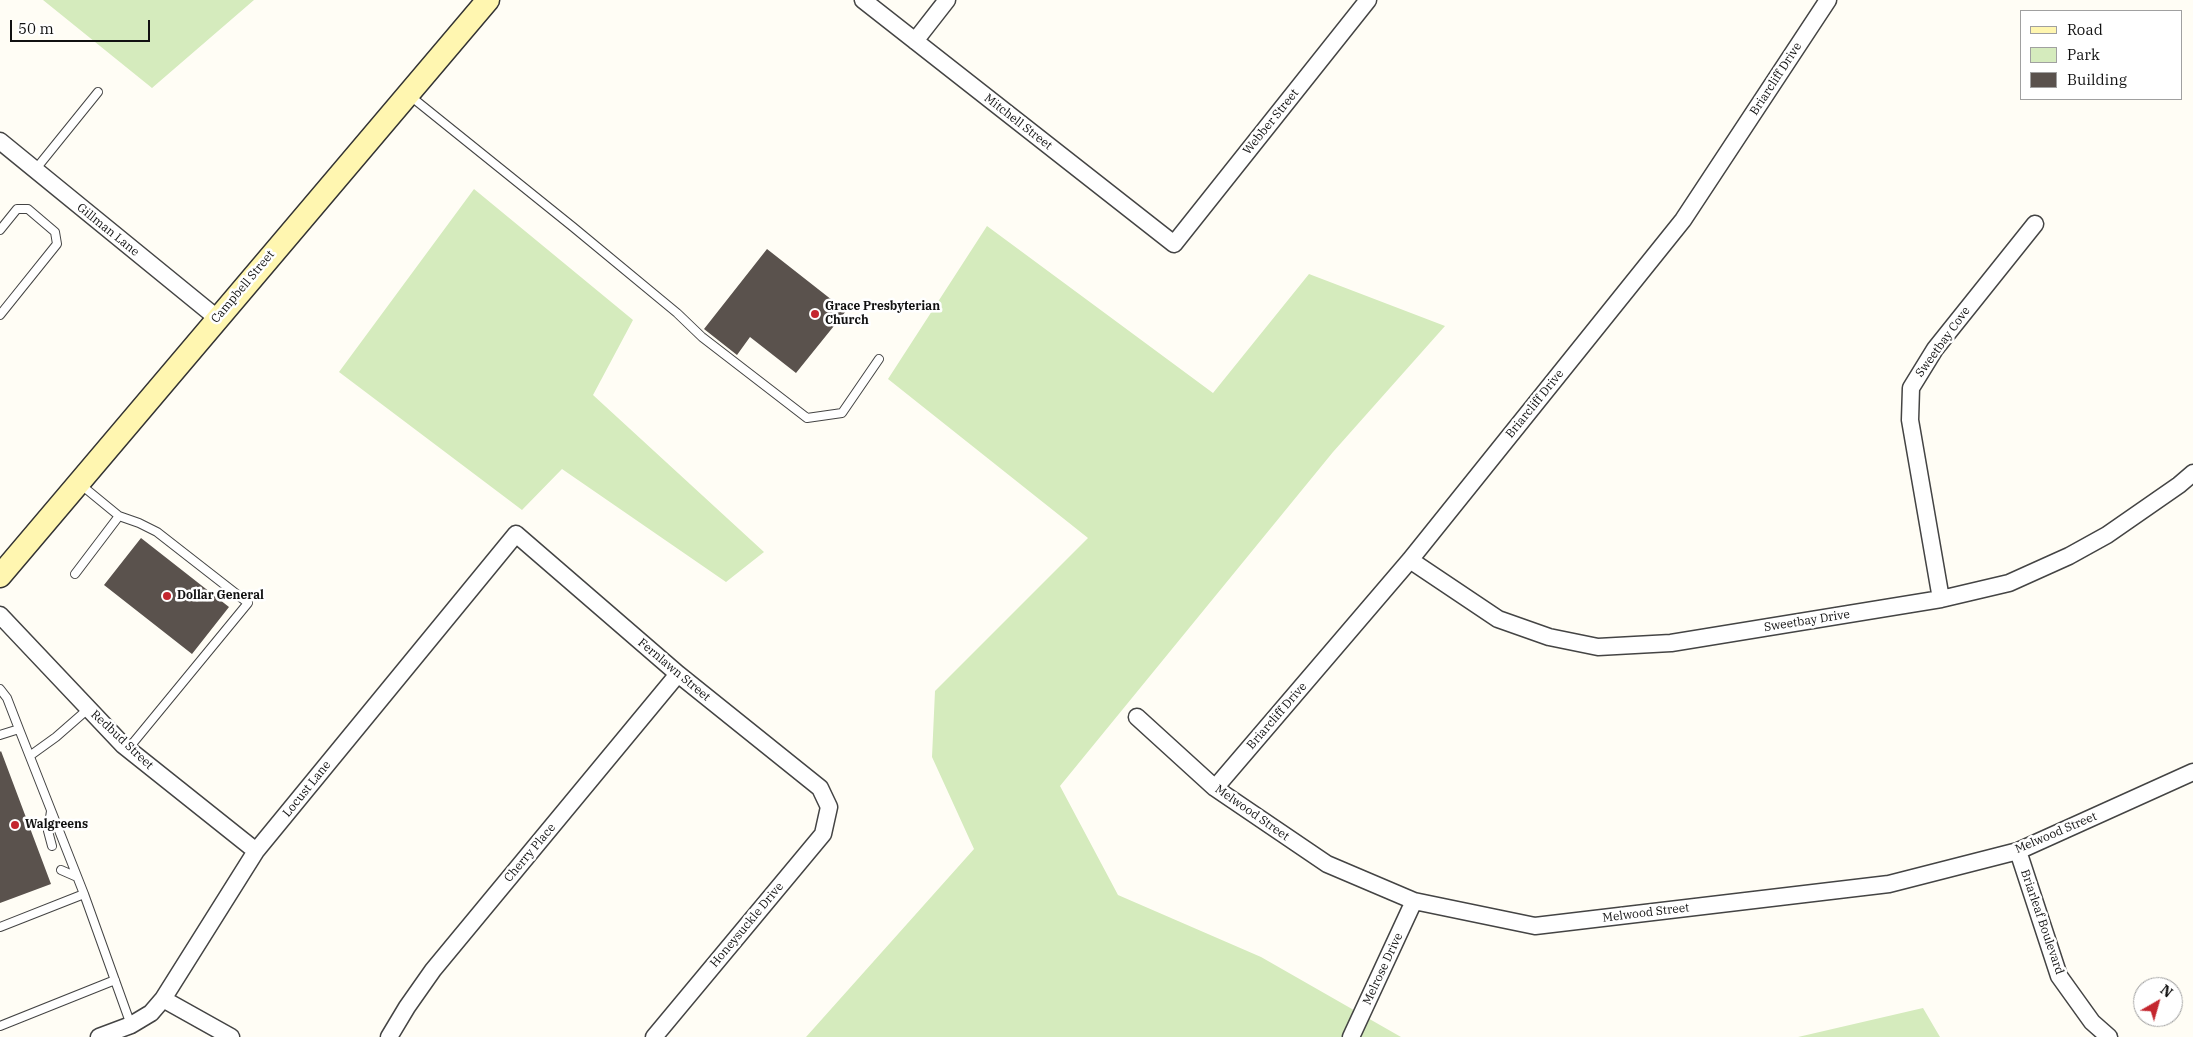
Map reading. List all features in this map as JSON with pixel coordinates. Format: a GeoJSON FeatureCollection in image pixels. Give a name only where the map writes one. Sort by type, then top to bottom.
{"type":"FeatureCollection","features":[{"type":"Feature","properties":{"kind":"main road","name":"Campbell Street"},"geometry":{"type":"LineString","coordinates":[[0,576],[488,0]]}},
{"type":"Feature","properties":{"kind":"street","name":"Mitchell Street"},"geometry":{"type":"LineString","coordinates":[[863,0],[1174,244]]}},
{"type":"Feature","properties":{"kind":"street"},"geometry":{"type":"LineString","coordinates":[[915,41],[947,0]]}},
{"type":"Feature","properties":{"kind":"street","name":"Webber Street"},"geometry":{"type":"LineString","coordinates":[[1174,244],[1368,0]]}},
{"type":"Feature","properties":{"kind":"street","name":"Briarcliff Drive"},"geometry":{"type":"LineString","coordinates":[[1215,788],[1410,560],[1683,220],[1828,0]]}},
{"type":"Feature","properties":{"kind":"street","name":"Gillman Lane"},"geometry":{"type":"LineString","coordinates":[[0,142],[217,318]]}},
{"type":"Feature","properties":{"kind":"street","name":"Sweetbay Cove"},"geometry":{"type":"LineString","coordinates":[[1941,599],[1910,420],[1911,388],[1935,349],[2035,224]]}},
{"type":"Feature","properties":{"kind":"street","name":"Sweetbay Drive"},"geometry":{"type":"LineString","coordinates":[[1410,560],[1498,619],[1549,637],[1598,647],[1671,643],[1941,599],[2009,583],[2069,556],[2107,535],[2179,485],[2193,473]]}},
{"type":"Feature","properties":{"kind":"street","name":"Fernlawn Street"},"geometry":{"type":"LineString","coordinates":[[516,534],[678,674],[820,788],[829,807]]}},
{"type":"Feature","properties":{"kind":"street","name":"Locust Lane"},"geometry":{"type":"LineString","coordinates":[[100,1037],[131,1025],[152,1013],[163,999],[256,851],[516,534]]}},
{"type":"Feature","properties":{"kind":"street","name":"Redbud Street"},"geometry":{"type":"LineString","coordinates":[[0,614],[88,709],[128,749],[256,851]]}},
{"type":"Feature","properties":{"kind":"street","name":"Cherry Place"},"geometry":{"type":"LineString","coordinates":[[389,1037],[406,1007],[433,970],[678,674]]}},
{"type":"Feature","properties":{"kind":"street","name":"Melwood Street"},"geometry":{"type":"LineString","coordinates":[[1137,717],[1215,788],[1327,864],[1414,901],[1535,926],[1888,884],[2018,851],[2193,772]]}},
{"type":"Feature","properties":{"kind":"street","name":"Honeysuckle Drive"},"geometry":{"type":"LineString","coordinates":[[654,1037],[824,834],[829,807]]}},
{"type":"Feature","properties":{"kind":"street","name":"Briarleaf Boulevard"},"geometry":{"type":"LineString","coordinates":[[2018,851],[2059,976],[2092,1022],[2109,1037]]}},
{"type":"Feature","properties":{"kind":"street","name":"Melrose Drive"},"geometry":{"type":"LineString","coordinates":[[1352,1037],[1414,901]]}},
{"type":"Feature","properties":{"kind":"street"},"geometry":{"type":"LineString","coordinates":[[163,999],[231,1037]]}},
{"type":"Feature","properties":{"kind":"lane"},"geometry":{"type":"LineString","coordinates":[[35,170],[98,92]]}},
{"type":"Feature","properties":{"kind":"lane"},"geometry":{"type":"LineString","coordinates":[[408,94],[677,313],[702,337],[807,418],[842,413],[878,359]]}},
{"type":"Feature","properties":{"kind":"lane"},"geometry":{"type":"LineString","coordinates":[[0,230],[17,209],[28,209],[55,232],[57,244],[0,315]]}},
{"type":"Feature","properties":{"kind":"lane"},"geometry":{"type":"LineString","coordinates":[[79,482],[119,516],[157,532],[248,603],[128,749]]}},
{"type":"Feature","properties":{"kind":"lane"},"geometry":{"type":"LineString","coordinates":[[76,574],[119,516]]}},
{"type":"Feature","properties":{"kind":"lane"},"geometry":{"type":"LineString","coordinates":[[0,688],[7,698],[52,809],[131,1025]]}},
{"type":"Feature","properties":{"kind":"lane"},"geometry":{"type":"LineString","coordinates":[[31,755],[56,737],[88,709]]}},
{"type":"Feature","properties":{"kind":"lane"},"geometry":{"type":"LineString","coordinates":[[0,736],[20,729]]}},
{"type":"Feature","properties":{"kind":"lane"},"geometry":{"type":"LineString","coordinates":[[52,809],[48,831],[52,846]]}},
{"type":"Feature","properties":{"kind":"lane"},"geometry":{"type":"LineString","coordinates":[[61,870],[78,877]]}},
{"type":"Feature","properties":{"kind":"lane"},"geometry":{"type":"LineString","coordinates":[[0,927],[84,894]]}},
{"type":"Feature","properties":{"kind":"lane"},"geometry":{"type":"LineString","coordinates":[[0,1026],[115,980]]}},
{"type":"Feature","properties":{"kind":"green space"},"geometry":{"type":"Polygon","coordinates":[[[43,0],[254,0],[152,88],[43,0]]]}},
{"type":"Feature","properties":{"kind":"green space"},"geometry":{"type":"Polygon","coordinates":[[[474,189],[633,320],[593,395],[764,552],[726,582],[562,469],[522,510],[339,372],[474,189]]]}},
{"type":"Feature","properties":{"kind":"green space"},"geometry":{"type":"Polygon","coordinates":[[[987,226],[1213,393],[1309,274],[1445,326],[1333,452],[1060,786],[1118,895],[1261,957],[1401,1037],[806,1037],[974,849],[932,757],[935,691],[1088,538],[888,379],[987,226]]]}},
{"type":"Feature","properties":{"kind":"green space"},"geometry":{"type":"Polygon","coordinates":[[[1923,1008],[1940,1037],[1798,1037],[1923,1008]]]}},
{"type":"Feature","properties":{"kind":"building","name":"Grace Presbyterian Church"},"geometry":{"type":"Polygon","coordinates":[[[767,249],[846,311],[796,373],[750,337],[737,355],[704,329],[767,249]]]}},
{"type":"Feature","properties":{"kind":"building","name":"Dollar General"},"geometry":{"type":"Polygon","coordinates":[[[141,538],[229,607],[192,654],[104,585],[141,538]]]}},
{"type":"Feature","properties":{"kind":"building","name":"Walgreens"},"geometry":{"type":"Polygon","coordinates":[[[0,752],[51,884],[0,903],[0,752]]]}},
{"type":"Feature","properties":{"kind":"place","name":"Grace Presbyterian Church"},"geometry":{"type":"Point","coordinates":[815,314]}},
{"type":"Feature","properties":{"kind":"place","name":"Dollar General"},"geometry":{"type":"Point","coordinates":[167,596]}},
{"type":"Feature","properties":{"kind":"place","name":"Walgreens"},"geometry":{"type":"Point","coordinates":[15,825]}}]}
